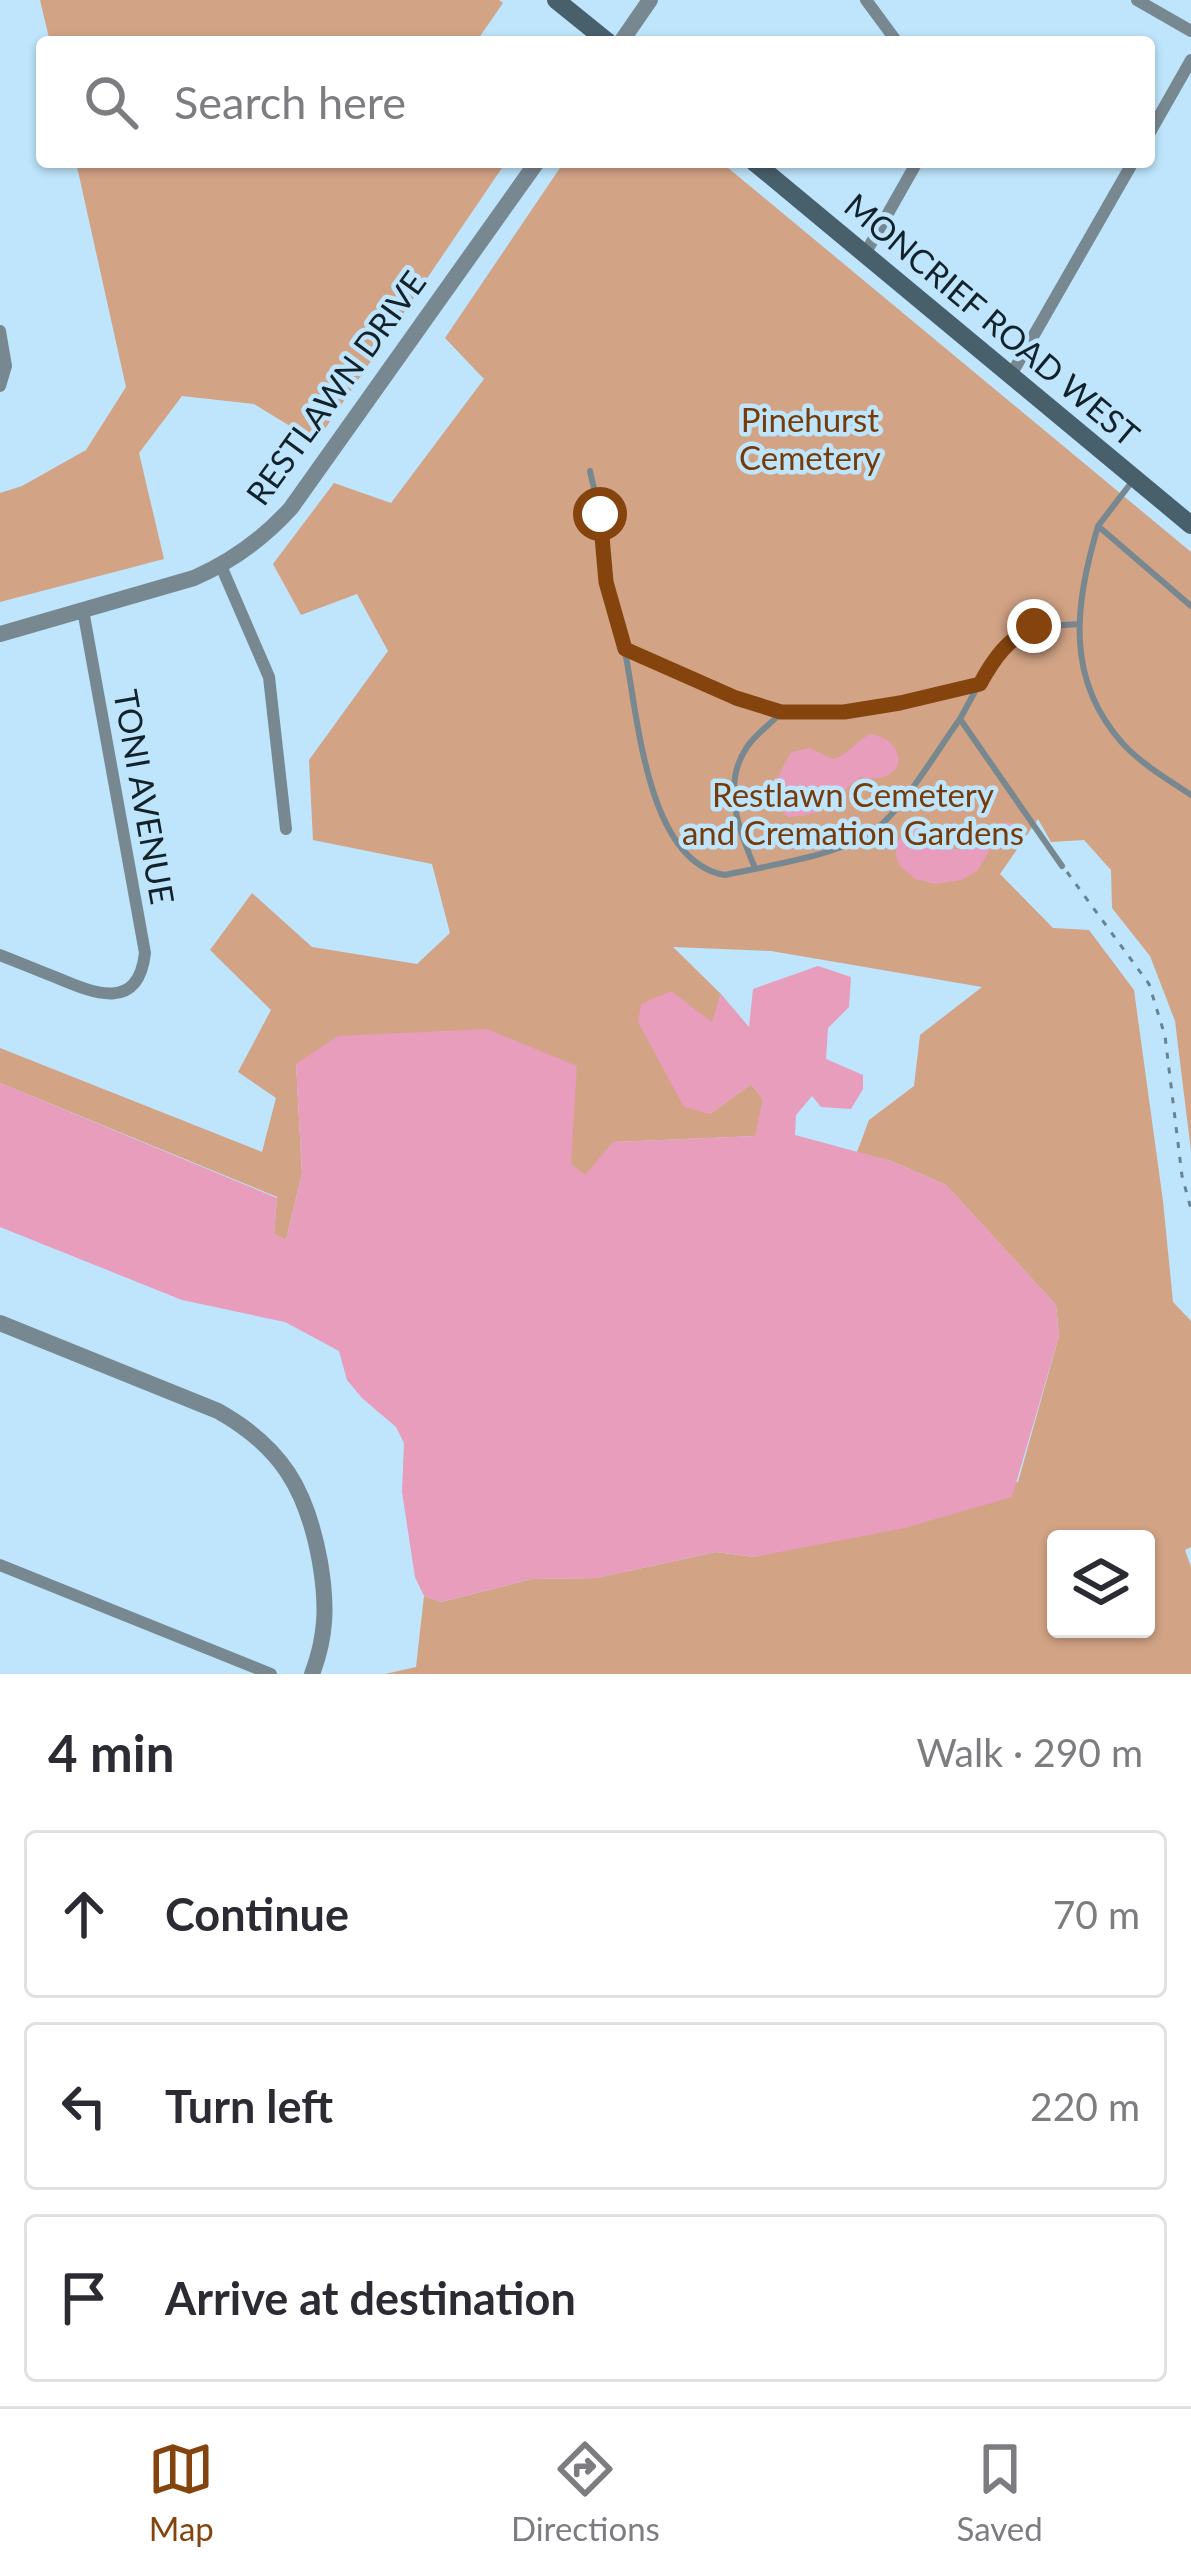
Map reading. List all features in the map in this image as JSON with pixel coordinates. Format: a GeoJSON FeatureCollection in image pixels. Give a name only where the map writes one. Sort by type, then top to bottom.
{"type":"FeatureCollection","features":[{"type":"Feature","properties":{"kind":"main road"},"geometry":{"type":"LineString","coordinates":[[556,0],[601,36]]}},
{"type":"Feature","properties":{"kind":"main road","name":"MONCRIEF ROAD WEST"},"geometry":{"type":"LineString","coordinates":[[761,168],[1191,525]]}},
{"type":"Feature","properties":{"kind":"street"},"geometry":{"type":"LineString","coordinates":[[625,36],[650,0]]}},
{"type":"Feature","properties":{"kind":"street"},"geometry":{"type":"LineString","coordinates":[[866,0],[893,36]]}},
{"type":"Feature","properties":{"kind":"street"},"geometry":{"type":"LineString","coordinates":[[1137,0],[1191,31]]}},
{"type":"Feature","properties":{"kind":"street"},"geometry":{"type":"LineString","coordinates":[[1155,123],[1191,60]]}},
{"type":"Feature","properties":{"kind":"street","name":"RESTLAWN DRIVE"},"geometry":{"type":"LineString","coordinates":[[0,634],[166,588],[221,566],[260,539],[291,508],[533,168]]}},
{"type":"Feature","properties":{"kind":"street"},"geometry":{"type":"LineString","coordinates":[[865,254],[913,168]]}},
{"type":"Feature","properties":{"kind":"street"},"geometry":{"type":"LineString","coordinates":[[1011,375],[1130,168]]}},
{"type":"Feature","properties":{"kind":"street"},"geometry":{"type":"LineString","coordinates":[[0,331],[6,366],[1,385]]}},
{"type":"Feature","properties":{"kind":"street"},"geometry":{"type":"LineString","coordinates":[[221,566],[269,677],[286,829]]}},
{"type":"Feature","properties":{"kind":"street","name":"TONI AVENUE"},"geometry":{"type":"LineString","coordinates":[[0,955],[94,993],[128,989],[143,969],[145,953],[83,610]]}},
{"type":"Feature","properties":{"kind":"street"},"geometry":{"type":"LineString","coordinates":[[0,1323],[218,1411],[276,1454],[308,1509],[325,1591],[324,1635],[312,1674]]}},
{"type":"Feature","properties":{"kind":"street"},"geometry":{"type":"LineString","coordinates":[[0,1564],[271,1674]]}},
{"type":"Feature","properties":{"kind":"lane"},"geometry":{"type":"LineString","coordinates":[[590,471],[600,514],[606,582],[625,649],[642,750],[661,813],[683,850],[711,872],[725,875],[845,847],[875,830],[897,808],[960,719],[994,658],[1018,634],[1034,626],[1078,624]]}},
{"type":"Feature","properties":{"kind":"lane"},"geometry":{"type":"LineString","coordinates":[[1135,478],[1098,526],[1088,560],[1078,645],[1100,713],[1125,746],[1191,795]]}},
{"type":"Feature","properties":{"kind":"lane"},"geometry":{"type":"LineString","coordinates":[[1098,526],[1191,606]]}},
{"type":"Feature","properties":{"kind":"lane"},"geometry":{"type":"LineString","coordinates":[[625,649],[736,698],[781,712],[844,712],[980,684]]}},
{"type":"Feature","properties":{"kind":"lane"},"geometry":{"type":"LineString","coordinates":[[755,868],[739,831],[736,770],[747,746],[781,712]]}},
{"type":"Feature","properties":{"kind":"lane"},"geometry":{"type":"LineString","coordinates":[[960,719],[1062,866]]}},
{"type":"Feature","properties":{"kind":"path"},"geometry":{"type":"LineString","coordinates":[[1062,866],[1150,984],[1165,1036],[1191,1209]]}},
{"type":"Feature","properties":{"kind":"green space"},"geometry":{"type":"Polygon","coordinates":[[[40,0],[503,3],[480,36],[49,36],[40,0]]]}},
{"type":"Feature","properties":{"kind":"green space"},"geometry":{"type":"Polygon","coordinates":[[[77,168],[502,168],[316,442],[254,404],[182,396],[139,453],[164,559],[0,602],[0,493],[86,450],[126,387],[77,168]]]}},
{"type":"Feature","properties":{"kind":"green space"},"geometry":{"type":"Polygon","coordinates":[[[560,168],[728,168],[1191,552],[1191,1151],[1175,1021],[1150,956],[1112,908],[1111,870],[1084,840],[1051,842],[1038,819],[1000,874],[1053,928],[1089,930],[1134,990],[1173,1302],[1191,1321],[1191,1547],[1185,1550],[1191,1567],[1191,1674],[385,1674],[416,1667],[424,1596],[441,1602],[532,1579],[596,1578],[716,1552],[754,1557],[1018,1482],[1059,1336],[1056,1305],[946,1185],[857,1152],[869,1120],[914,1086],[920,1035],[982,987],[771,951],[673,947],[721,994],[713,1022],[710,1114],[751,1084],[763,1099],[756,1136],[613,1142],[586,1176],[571,1165],[296,1064],[302,1173],[286,1240],[274,1234],[277,1197],[0,1083],[0,1048],[262,1152],[276,1098],[238,1072],[271,1010],[210,950],[252,893],[312,947],[417,964],[450,933],[432,864],[313,840],[309,760],[388,651],[357,594],[301,615],[273,564],[334,483],[391,503],[484,379],[445,338],[560,168]]]}},
{"type":"Feature","properties":{"kind":"shaded area"},"geometry":{"type":"Polygon","coordinates":[[[870,734],[883,738],[897,753],[898,762],[888,775],[860,777],[814,813],[788,817],[781,810],[776,786],[792,752],[809,748],[833,759],[870,734]]]}},
{"type":"Feature","properties":{"kind":"shaded area"},"geometry":{"type":"Polygon","coordinates":[[[1007,822],[1020,826],[962,880],[935,884],[915,879],[896,856],[896,844],[912,827],[925,824],[955,849],[972,850],[992,829],[1007,822]]]}},
{"type":"Feature","properties":{"kind":"shaded area"},"geometry":{"type":"Polygon","coordinates":[[[818,966],[851,977],[849,1007],[828,1028],[826,1059],[863,1075],[863,1089],[851,1109],[821,1107],[812,1096],[796,1115],[795,1135],[891,1161],[946,1185],[1056,1305],[1059,1336],[1012,1497],[905,1528],[754,1557],[716,1552],[596,1578],[532,1579],[441,1602],[424,1596],[415,1577],[402,1492],[404,1443],[396,1427],[347,1380],[339,1351],[285,1322],[182,1300],[0,1227],[0,1083],[277,1198],[274,1234],[286,1240],[302,1173],[296,1064],[338,1036],[487,1029],[577,1066],[571,1164],[585,1175],[613,1142],[755,1136],[763,1099],[751,1084],[710,1114],[684,1107],[638,1022],[641,1004],[671,991],[712,1022],[721,994],[749,1027],[753,989],[818,966]]]}},
{"type":"Feature","properties":{"kind":"route"},"geometry":{"type":"LineString","coordinates":[[600,514],[606,582],[625,649],[736,698],[781,712],[844,712],[980,684],[1004,646],[1034,626]]}},
{"type":"Feature","properties":{"kind":"park label","name":"Pinehurst Cemetery"},"geometry":{"type":"Point","coordinates":[810,439]}},
{"type":"Feature","properties":{"kind":"park label","name":"Restlawn Cemetery and Cremation Gardens"},"geometry":{"type":"Point","coordinates":[853,814]}}]}
